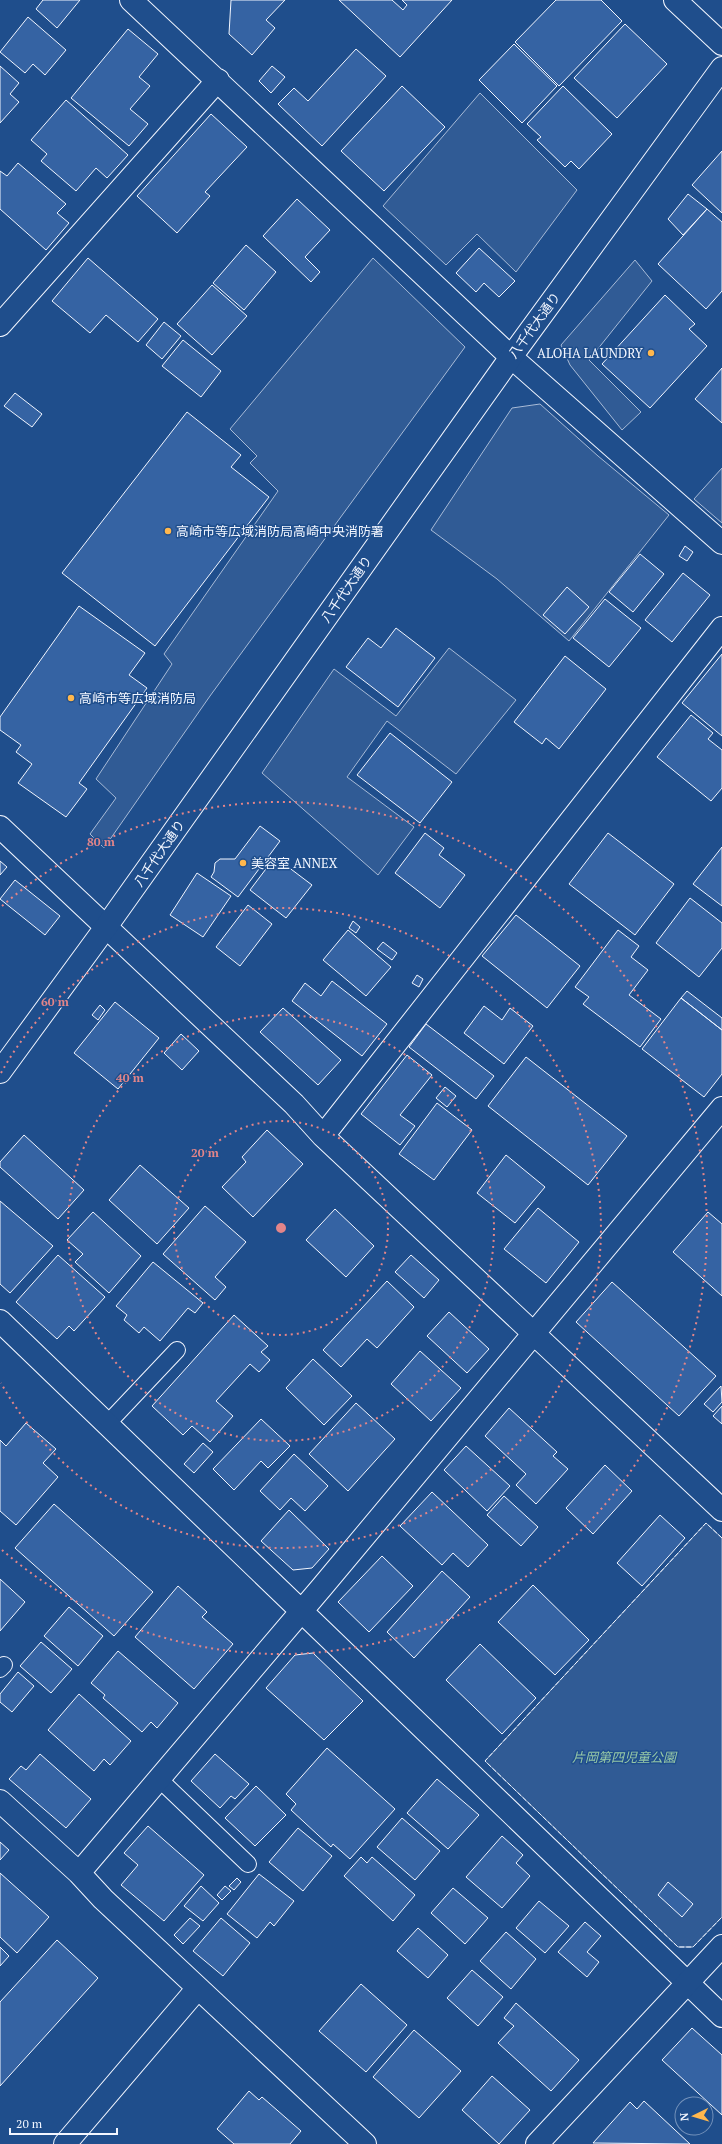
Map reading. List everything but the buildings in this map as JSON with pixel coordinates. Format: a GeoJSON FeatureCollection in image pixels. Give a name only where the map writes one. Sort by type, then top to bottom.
{"type":"FeatureCollection","features":[{"type":"Feature","properties":{"kind":"street"},"geometry":{"type":"LineString","coordinates":[[131,0],[218,80],[511,357],[722,543]]}},
{"type":"Feature","properties":{"kind":"street"},"geometry":{"type":"LineString","coordinates":[[675,0],[722,44]]}},
{"type":"Feature","properties":{"kind":"street","name":"八千代大通り"},"geometry":{"type":"LineString","coordinates":[[0,1072],[106,927],[511,357],[722,68]]}},
{"type":"Feature","properties":{"kind":"street"},"geometry":{"type":"LineString","coordinates":[[0,325],[218,80]]}},
{"type":"Feature","properties":{"kind":"street"},"geometry":{"type":"LineString","coordinates":[[323,1136],[722,628]]}},
{"type":"Feature","properties":{"kind":"street"},"geometry":{"type":"LineString","coordinates":[[0,827],[294,1104],[323,1136],[722,1510]]}},
{"type":"Feature","properties":{"kind":"street"},"geometry":{"type":"LineString","coordinates":[[79,1873],[302,1610],[722,1108]]}},
{"type":"Feature","properties":{"kind":"street"},"geometry":{"type":"LineString","coordinates":[[0,1321],[108,1423],[492,1796],[722,2016]]}},
{"type":"Feature","properties":{"kind":"street"},"geometry":{"type":"LineString","coordinates":[[0,1801],[79,1873],[103,1899],[365,2144]]}},
{"type":"Feature","properties":{"kind":"street"},"geometry":{"type":"LineString","coordinates":[[537,2144],[722,1946]]}},
{"type":"Feature","properties":{"kind":"street"},"geometry":{"type":"LineString","coordinates":[[65,2144],[198,1988]]}},
{"type":"Feature","properties":{"kind":"lane"},"geometry":{"type":"LineString","coordinates":[[108,1423],[177,1350]]}},
{"type":"Feature","properties":{"kind":"lane"},"geometry":{"type":"LineString","coordinates":[[159,1779],[248,1864]]}},
{"type":"Feature","properties":{"kind":"shaded area"},"geometry":{"type":"Polygon","coordinates":[[[480,93],[577,190],[516,272],[477,234],[446,265],[383,206],[480,93]]]}},
{"type":"Feature","properties":{"kind":"shaded area"},"geometry":{"type":"Polygon","coordinates":[[[373,258],[465,347],[210,696],[104,848],[90,834],[116,798],[96,779],[172,664],[164,654],[278,491],[250,463],[257,456],[230,429],[373,258]]]}},
{"type":"Feature","properties":{"kind":"shaded area"},"geometry":{"type":"Polygon","coordinates":[[[635,260],[652,281],[589,360],[641,412],[622,430],[570,365],[561,345],[635,260]]]}},
{"type":"Feature","properties":{"kind":"shaded area"},"geometry":{"type":"Polygon","coordinates":[[[540,404],[598,456],[669,515],[569,641],[497,579],[431,530],[512,408],[540,404]]]}},
{"type":"Feature","properties":{"kind":"shaded area"},"geometry":{"type":"Polygon","coordinates":[[[722,468],[722,523],[694,499],[722,468]]]}},
{"type":"Feature","properties":{"kind":"shaded area"},"geometry":{"type":"Polygon","coordinates":[[[449,648],[516,700],[456,774],[387,721],[347,777],[414,827],[378,875],[262,773],[334,669],[396,716],[449,648]]]}},
{"type":"Feature","properties":{"kind":"shaded area","name":"片岡第四児童公園"},"geometry":{"type":"Polygon","coordinates":[[[706,1523],[722,1538],[722,1917],[693,1947],[678,1947],[485,1761],[706,1523]]]}},
{"type":"Feature","properties":{"kind":"fence"},"geometry":{"type":"LineString","coordinates":[[722,1538],[706,1523],[485,1761],[678,1947],[693,1947],[722,1917]]}},
{"type":"Feature","properties":{"kind":"place","name":"ALOHA LAUNDRY"},"geometry":{"type":"Point","coordinates":[651,353]}},
{"type":"Feature","properties":{"kind":"place","name":"高崎市等広域消防局高崎中央消防署"},"geometry":{"type":"Point","coordinates":[168,531]}},
{"type":"Feature","properties":{"kind":"place","name":"高崎市等広域消防局"},"geometry":{"type":"Point","coordinates":[71,698]}},
{"type":"Feature","properties":{"kind":"place","name":"美容室 ANNEX"},"geometry":{"type":"Point","coordinates":[243,863]}}]}
